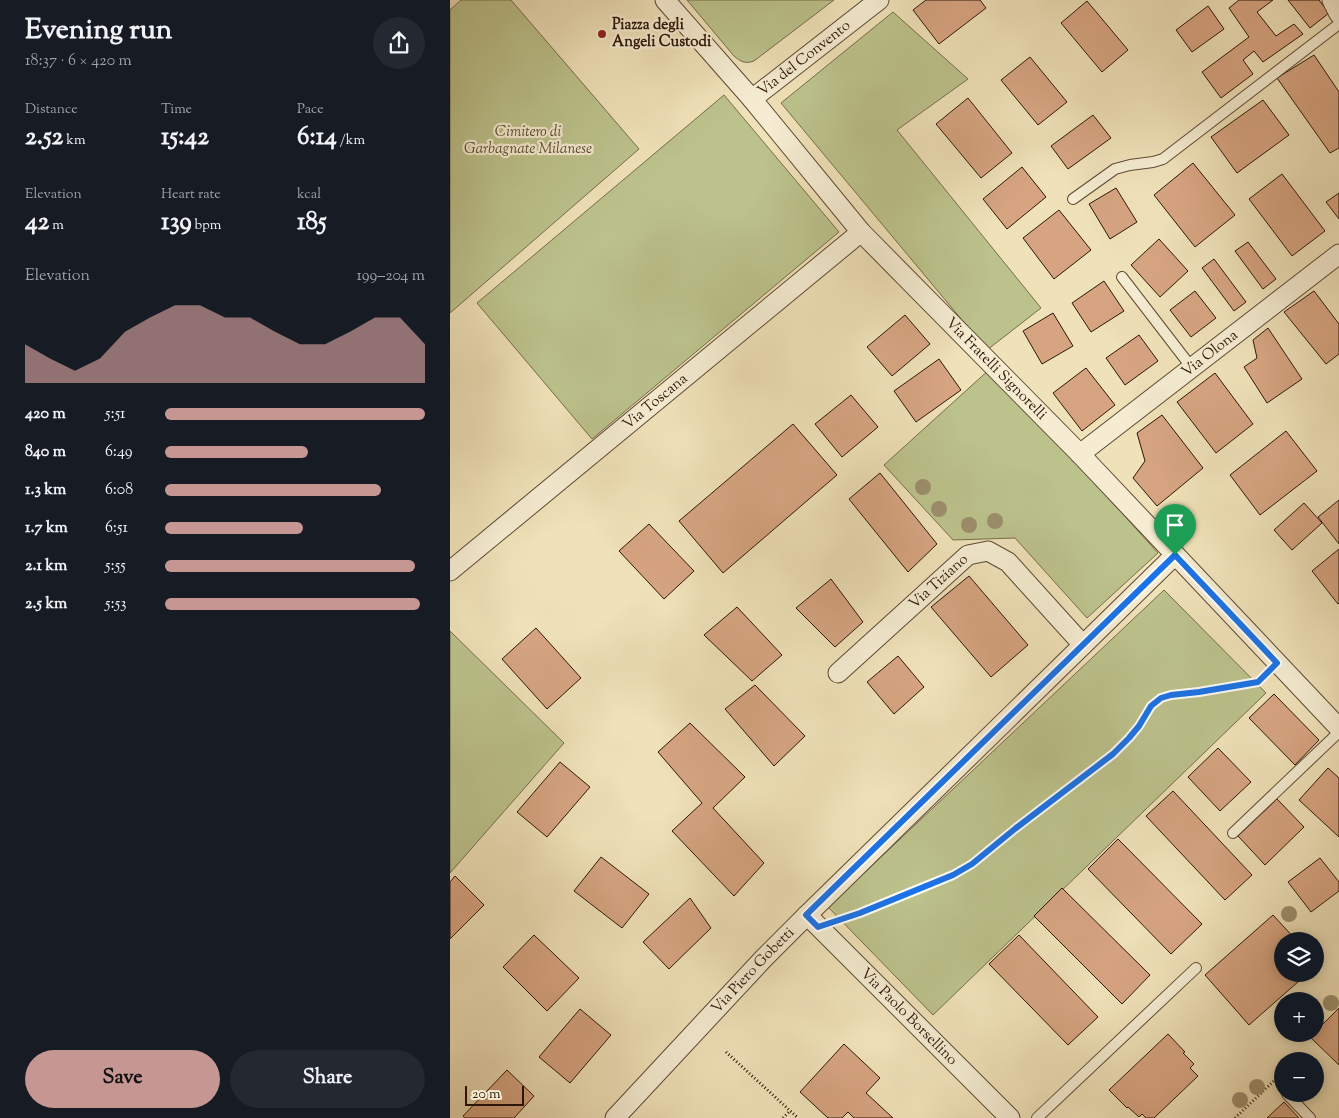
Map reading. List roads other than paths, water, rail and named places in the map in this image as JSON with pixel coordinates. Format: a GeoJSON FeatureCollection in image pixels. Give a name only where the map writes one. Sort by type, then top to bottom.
{"type":"FeatureCollection","features":[{"type":"Feature","properties":{"kind":"street","name":"Via Fratelli Signorelli"},"geometry":{"type":"LineString","coordinates":[[665,0],[752,98],[861,232],[1080,454],[1339,730]]}},
{"type":"Feature","properties":{"kind":"street","name":"Via del Convento"},"geometry":{"type":"LineString","coordinates":[[752,98],[879,0]]}},
{"type":"Feature","properties":{"kind":"street"},"geometry":{"type":"LineString","coordinates":[[1332,0],[1339,14]]}},
{"type":"Feature","properties":{"kind":"street","name":"Via Toscana"},"geometry":{"type":"LineString","coordinates":[[450,571],[861,232]]}},
{"type":"Feature","properties":{"kind":"street","name":"Via Olona"},"geometry":{"type":"LineString","coordinates":[[1080,454],[1339,254]]}},
{"type":"Feature","properties":{"kind":"street","name":"Via Tiziano"},"geometry":{"type":"LineString","coordinates":[[838,673],[968,554],[988,550],[1008,562],[1083,645]]}},
{"type":"Feature","properties":{"kind":"street","name":"Via Piero Gobetti"},"geometry":{"type":"LineString","coordinates":[[615,1118],[764,958],[812,921],[1083,645],[1175,555]]}},
{"type":"Feature","properties":{"kind":"street","name":"Via Paolo Borsellino"},"geometry":{"type":"LineString","coordinates":[[812,921],[1010,1118]]}},
{"type":"Feature","properties":{"kind":"lane"},"geometry":{"type":"LineString","coordinates":[[1073,199],[1115,170],[1163,159],[1339,24]]}},
{"type":"Feature","properties":{"kind":"lane"},"geometry":{"type":"LineString","coordinates":[[1122,276],[1192,368]]}},
{"type":"Feature","properties":{"kind":"lane"},"geometry":{"type":"LineString","coordinates":[[1233,832],[1339,730]]}},
{"type":"Feature","properties":{"kind":"lane"},"geometry":{"type":"LineString","coordinates":[[1037,1118],[1196,968]]}},
{"type":"Feature","properties":{"kind":"lane"},"geometry":{"type":"LineString","coordinates":[[1295,1102],[1310,1118]]}},
{"type":"Feature","properties":{"kind":"place","name":"Piazza degli Angeli Custodi"},"geometry":{"type":"Point","coordinates":[602,34]}},
{"type":"Feature","properties":{"kind":"park label","name":"Cimitero di Garbagnate Milanese"},"geometry":{"type":"Point","coordinates":[528,140]}}]}
